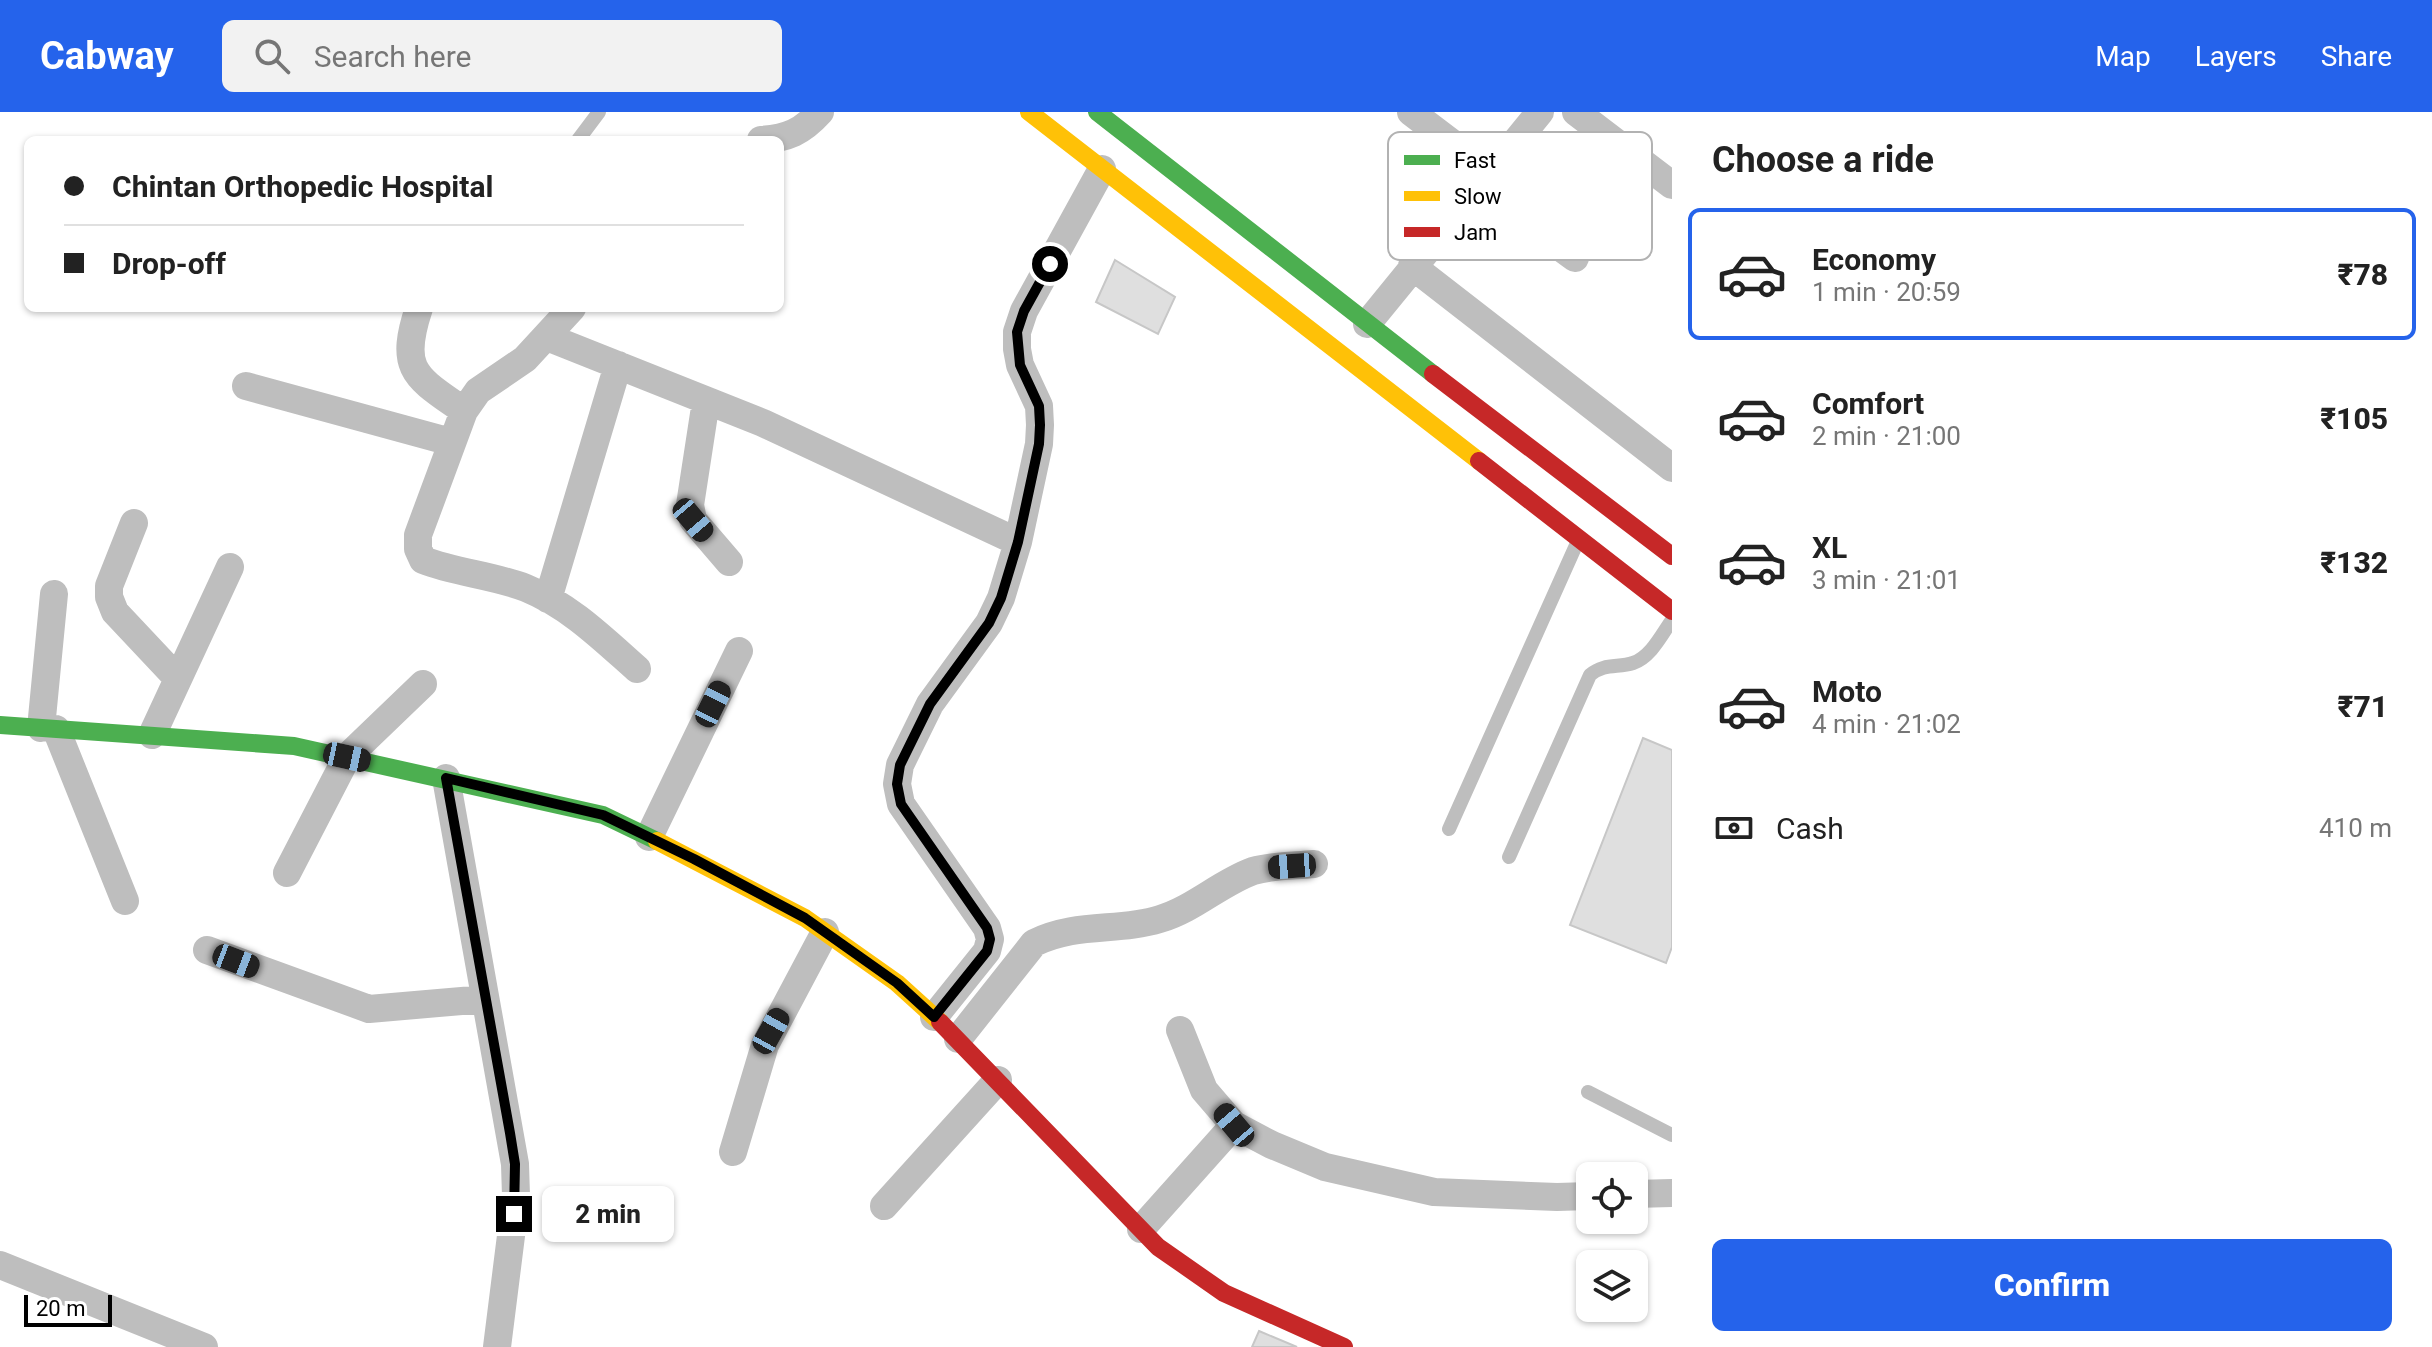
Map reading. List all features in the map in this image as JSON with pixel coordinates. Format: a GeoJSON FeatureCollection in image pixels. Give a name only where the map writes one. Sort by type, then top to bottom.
{"type":"FeatureCollection","features":[{"type":"Feature","properties":{"kind":"main road"},"geometry":{"type":"LineString","coordinates":[[1029,112],[1672,611]]}},
{"type":"Feature","properties":{"kind":"main road"},"geometry":{"type":"LineString","coordinates":[[1097,112],[1367,324],[1672,556]]}},
{"type":"Feature","properties":{"kind":"main road"},"geometry":{"type":"LineString","coordinates":[[0,725],[294,746],[603,815],[805,918],[897,983],[958,1039],[1158,1247],[1224,1293],[1344,1347]]}},
{"type":"Feature","properties":{"kind":"street"},"geometry":{"type":"LineString","coordinates":[[784,138],[797,133],[820,112]]}},
{"type":"Feature","properties":{"kind":"street"},"geometry":{"type":"LineString","coordinates":[[1411,112],[1433,132]]}},
{"type":"Feature","properties":{"kind":"street"},"geometry":{"type":"LineString","coordinates":[[1523,132],[1540,112]]}},
{"type":"Feature","properties":{"kind":"street"},"geometry":{"type":"LineString","coordinates":[[1576,112],[1602,132]]}},
{"type":"Feature","properties":{"kind":"street"},"geometry":{"type":"LineString","coordinates":[[934,1017],[987,951],[990,939],[987,928],[901,804],[897,784],[900,765],[930,704],[989,623],[1001,598],[1018,542],[1039,444],[1039,406],[1020,365],[1017,332],[1024,311],[1102,169]]}},
{"type":"Feature","properties":{"kind":"street"},"geometry":{"type":"LineString","coordinates":[[1652,170],[1672,185]]}},
{"type":"Feature","properties":{"kind":"street"},"geometry":{"type":"LineString","coordinates":[[1367,324],[1417,260]]}},
{"type":"Feature","properties":{"kind":"street"},"geometry":{"type":"LineString","coordinates":[[1412,266],[1672,468]]}},
{"type":"Feature","properties":{"kind":"street"},"geometry":{"type":"LineString","coordinates":[[418,312],[410,339],[413,369],[421,381],[464,411]]}},
{"type":"Feature","properties":{"kind":"street"},"geometry":{"type":"LineString","coordinates":[[569,312],[525,359],[478,391],[464,411],[418,535],[418,549],[423,560],[527,588],[568,608],[637,669]]}},
{"type":"Feature","properties":{"kind":"street"},"geometry":{"type":"LineString","coordinates":[[547,337],[763,423],[1018,542]]}},
{"type":"Feature","properties":{"kind":"street"},"geometry":{"type":"LineString","coordinates":[[548,599],[618,365]]}},
{"type":"Feature","properties":{"kind":"street"},"geometry":{"type":"LineString","coordinates":[[246,386],[451,442]]}},
{"type":"Feature","properties":{"kind":"street"},"geometry":{"type":"LineString","coordinates":[[706,401],[690,505],[693,520],[729,562]]}},
{"type":"Feature","properties":{"kind":"street"},"geometry":{"type":"LineString","coordinates":[[134,523],[109,586],[109,597],[115,612],[178,679]]}},
{"type":"Feature","properties":{"kind":"street"},"geometry":{"type":"LineString","coordinates":[[152,735],[230,567]]}},
{"type":"Feature","properties":{"kind":"street"},"geometry":{"type":"LineString","coordinates":[[54,594],[48,728],[125,901]]}},
{"type":"Feature","properties":{"kind":"street"},"geometry":{"type":"LineString","coordinates":[[649,837],[739,651]]}},
{"type":"Feature","properties":{"kind":"street"},"geometry":{"type":"LineString","coordinates":[[287,873],[347,757],[423,684]]}},
{"type":"Feature","properties":{"kind":"street"},"geometry":{"type":"LineString","coordinates":[[446,778],[515,1175],[512,1232],[497,1347]]}},
{"type":"Feature","properties":{"kind":"street"},"geometry":{"type":"LineString","coordinates":[[958,1039],[1034,943],[1073,930],[1157,920],[1184,910],[1255,871],[1314,864]]}},
{"type":"Feature","properties":{"kind":"street"},"geometry":{"type":"LineString","coordinates":[[733,1152],[765,1045],[825,932]]}},
{"type":"Feature","properties":{"kind":"street"},"geometry":{"type":"LineString","coordinates":[[207,950],[369,1009],[485,999]]}},
{"type":"Feature","properties":{"kind":"street"},"geometry":{"type":"LineString","coordinates":[[1180,1030],[1204,1090],[1234,1125],[1272,1145],[1325,1167],[1434,1192],[1576,1196]]}},
{"type":"Feature","properties":{"kind":"street"},"geometry":{"type":"LineString","coordinates":[[884,1206],[998,1080]]}},
{"type":"Feature","properties":{"kind":"street"},"geometry":{"type":"LineString","coordinates":[[1141,1229],[1234,1125]]}},
{"type":"Feature","properties":{"kind":"street"},"geometry":{"type":"LineString","coordinates":[[1648,1194],[1672,1193]]}},
{"type":"Feature","properties":{"kind":"street"},"geometry":{"type":"LineString","coordinates":[[0,1265],[204,1347]]}},
{"type":"Feature","properties":{"kind":"lane"},"geometry":{"type":"LineString","coordinates":[[581,136],[599,112]]}},
{"type":"Feature","properties":{"kind":"lane"},"geometry":{"type":"LineString","coordinates":[[1449,829],[1579,539]]}},
{"type":"Feature","properties":{"kind":"lane"},"geometry":{"type":"LineString","coordinates":[[1509,857],[1590,675],[1597,669],[1633,664],[1647,656],[1672,620]]}},
{"type":"Feature","properties":{"kind":"lane"},"geometry":{"type":"LineString","coordinates":[[1588,1092],[1672,1135]]}},
{"type":"Feature","properties":{"kind":"building"},"geometry":{"type":"Polygon","coordinates":[[[1115,260],[1175,297],[1158,334],[1096,302],[1115,260]]]}},
{"type":"Feature","properties":{"kind":"building"},"geometry":{"type":"Polygon","coordinates":[[[1643,738],[1672,750],[1672,947],[1666,963],[1570,925],[1643,738]]]}},
{"type":"Feature","properties":{"kind":"building"},"geometry":{"type":"Polygon","coordinates":[[[1259,1331],[1297,1347],[1252,1347],[1259,1331]]]}},
{"type":"Feature","properties":{"kind":"traffic: fast"},"geometry":{"type":"LineString","coordinates":[[1097,112],[1433,374]]}},
{"type":"Feature","properties":{"kind":"traffic: fast"},"geometry":{"type":"LineString","coordinates":[[0,725],[294,746],[603,815],[657,841]]}},
{"type":"Feature","properties":{"kind":"traffic: slow"},"geometry":{"type":"LineString","coordinates":[[1029,112],[1479,461]]}},
{"type":"Feature","properties":{"kind":"traffic: slow"},"geometry":{"type":"LineString","coordinates":[[657,841],[805,918],[897,983],[940,1022]]}},
{"type":"Feature","properties":{"kind":"traffic: jam"},"geometry":{"type":"LineString","coordinates":[[1433,374],[1672,556]]}},
{"type":"Feature","properties":{"kind":"traffic: jam"},"geometry":{"type":"LineString","coordinates":[[1479,461],[1672,611]]}},
{"type":"Feature","properties":{"kind":"traffic: jam"},"geometry":{"type":"LineString","coordinates":[[940,1022],[1158,1247],[1224,1293],[1344,1347]]}},
{"type":"Feature","properties":{"kind":"route"},"geometry":{"type":"LineString","coordinates":[[514,1214],[515,1164],[446,778],[603,815],[694,859],[805,918],[897,983],[934,1017],[987,951],[990,939],[987,928],[901,804],[897,784],[900,765],[930,704],[989,623],[1001,598],[1018,542],[1039,444],[1040,425],[1039,406],[1020,365],[1017,332],[1024,311],[1050,264]]}}]}
